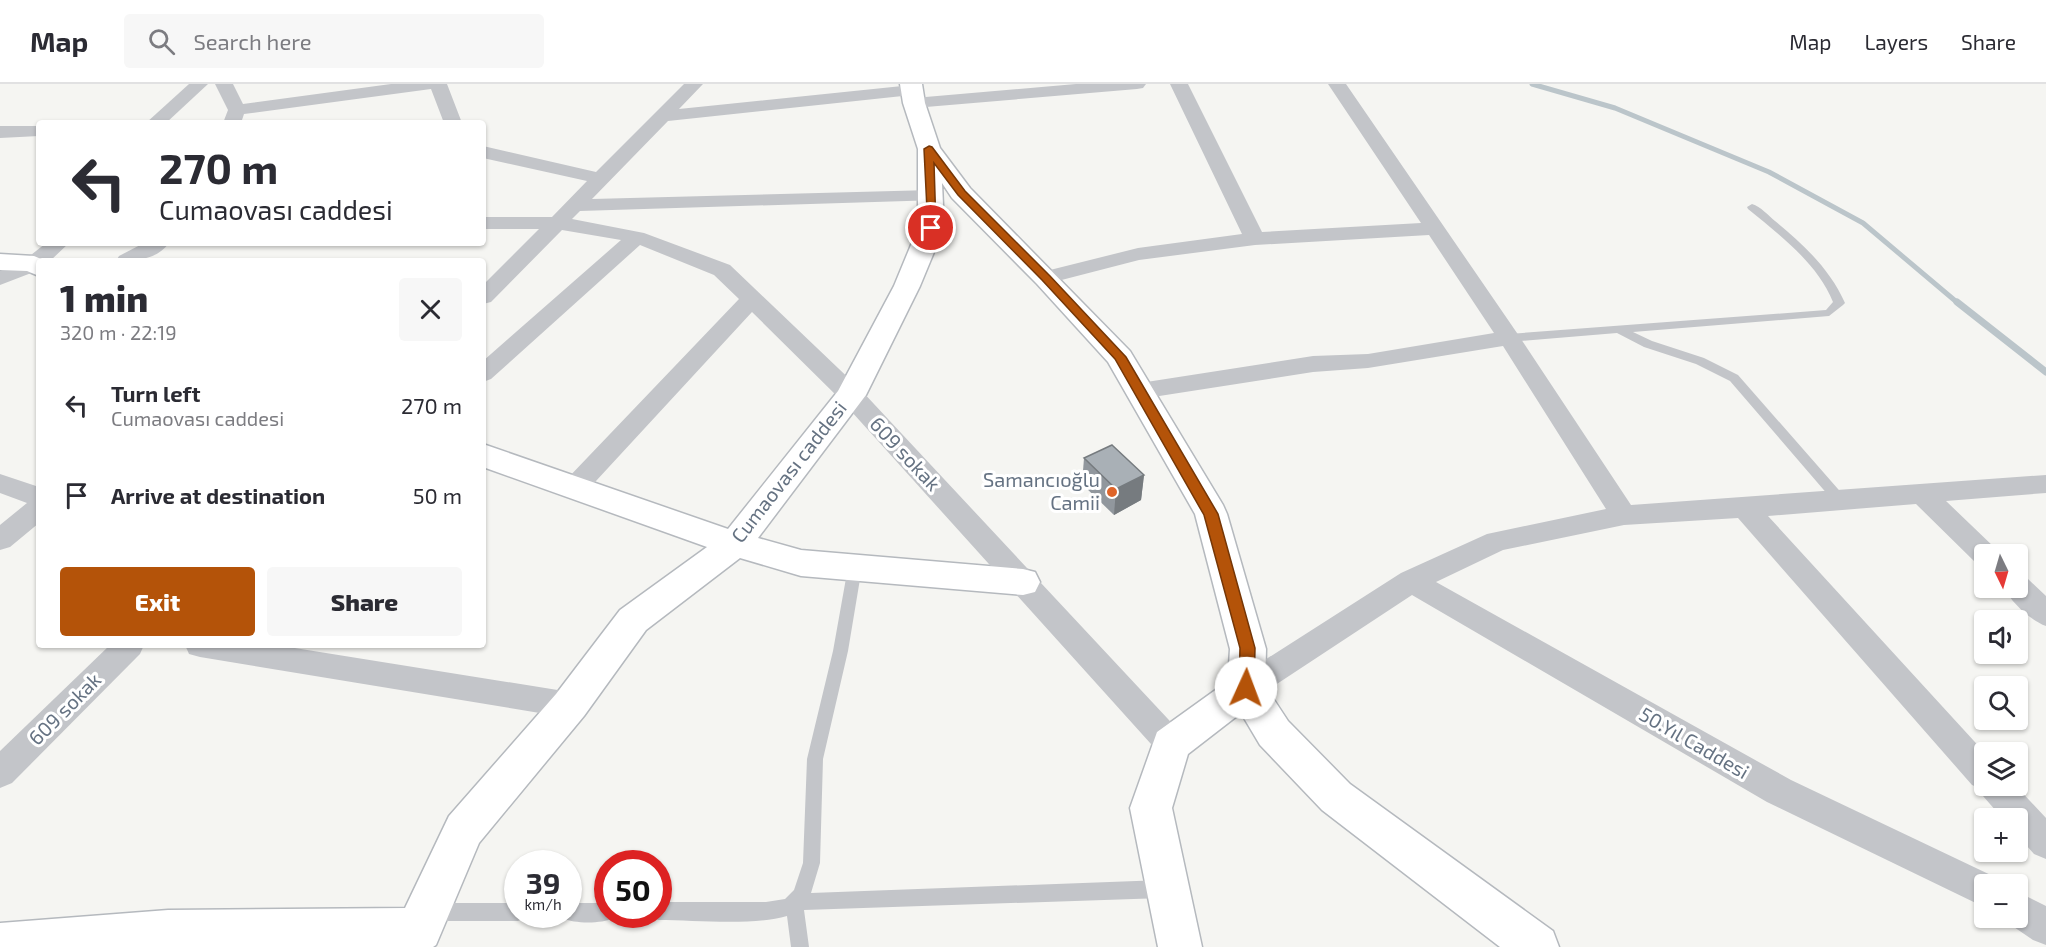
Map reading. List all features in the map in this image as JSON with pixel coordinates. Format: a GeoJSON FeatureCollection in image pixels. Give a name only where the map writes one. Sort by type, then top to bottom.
{"type":"FeatureCollection","features":[{"type":"Feature","properties":{"kind":"main road"},"geometry":{"type":"LineString","coordinates":[[912,92],[929,149],[961,193],[1046,278],[1120,357],[1211,514],[1248,648],[1246,688],[1274,733],[1336,797],[1537,947]]}},
{"type":"Feature","properties":{"kind":"main road","name":"Cumaovası caddesi"},"geometry":{"type":"LineString","coordinates":[[419,929],[464,830],[570,705],[633,620],[735,544],[851,395],[907,286],[931,228],[932,196],[929,149]]}},
{"type":"Feature","properties":{"kind":"main road"},"geometry":{"type":"LineString","coordinates":[[0,262],[36,266]]}},
{"type":"Feature","properties":{"kind":"main road"},"geometry":{"type":"LineString","coordinates":[[486,456],[735,544],[801,563],[1023,582]]}},
{"type":"Feature","properties":{"kind":"main road"},"geometry":{"type":"LineString","coordinates":[[1180,947],[1151,808],[1171,744],[1246,688]]}},
{"type":"Feature","properties":{"kind":"main road"},"geometry":{"type":"LineString","coordinates":[[0,945],[71,942],[168,932],[419,929]]}},
{"type":"Feature","properties":{"kind":"street"},"geometry":{"type":"LineString","coordinates":[[155,120],[199,84]]}},
{"type":"Feature","properties":{"kind":"street"},"geometry":{"type":"LineString","coordinates":[[224,84],[234,116],[430,84]]}},
{"type":"Feature","properties":{"kind":"street"},"geometry":{"type":"LineString","coordinates":[[438,84],[452,120]]}},
{"type":"Feature","properties":{"kind":"street"},"geometry":{"type":"LineString","coordinates":[[486,294],[694,84]]}},
{"type":"Feature","properties":{"kind":"street"},"geometry":{"type":"LineString","coordinates":[[663,116],[912,92],[1137,84]]}},
{"type":"Feature","properties":{"kind":"street"},"geometry":{"type":"LineString","coordinates":[[1179,84],[1255,238]]}},
{"type":"Feature","properties":{"kind":"street"},"geometry":{"type":"LineString","coordinates":[[1337,84],[1433,229],[1509,338],[1624,515]]}},
{"type":"Feature","properties":{"kind":"street"},"geometry":{"type":"LineString","coordinates":[[0,132],[36,131]]}},
{"type":"Feature","properties":{"kind":"street"},"geometry":{"type":"LineString","coordinates":[[486,153],[602,179]]}},
{"type":"Feature","properties":{"kind":"street"},"geometry":{"type":"LineString","coordinates":[[486,223],[566,214],[932,196]]}},
{"type":"Feature","properties":{"kind":"street","name":"609 sokak"},"geometry":{"type":"LineString","coordinates":[[566,214],[637,237],[722,270],[851,395],[1171,744]]}},
{"type":"Feature","properties":{"kind":"street"},"geometry":{"type":"LineString","coordinates":[[1046,278],[1138,254],[1255,238],[1433,229]]}},
{"type":"Feature","properties":{"kind":"street"},"geometry":{"type":"LineString","coordinates":[[486,371],[637,237]]}},
{"type":"Feature","properties":{"kind":"street"},"geometry":{"type":"LineString","coordinates":[[44,258],[56,246]]}},
{"type":"Feature","properties":{"kind":"street"},"geometry":{"type":"LineString","coordinates":[[132,258],[154,246]]}},
{"type":"Feature","properties":{"kind":"street"},"geometry":{"type":"LineString","coordinates":[[0,279],[36,266]]}},
{"type":"Feature","properties":{"kind":"street"},"geometry":{"type":"LineString","coordinates":[[575,486],[752,299]]}},
{"type":"Feature","properties":{"kind":"street"},"geometry":{"type":"LineString","coordinates":[[1140,391],[1313,364],[1368,361],[1509,338]]}},
{"type":"Feature","properties":{"kind":"street"},"geometry":{"type":"LineString","coordinates":[[0,483],[36,496]]}},
{"type":"Feature","properties":{"kind":"street"},"geometry":{"type":"LineString","coordinates":[[1246,688],[1411,581],[1497,541],[1624,515],[1745,508],[2046,484]]}},
{"type":"Feature","properties":{"kind":"street"},"geometry":{"type":"LineString","coordinates":[[1922,494],[1974,544]]}},
{"type":"Feature","properties":{"kind":"street"},"geometry":{"type":"LineString","coordinates":[[1745,508],[1974,764]]}},
{"type":"Feature","properties":{"kind":"street"},"geometry":{"type":"LineString","coordinates":[[0,540],[36,510]]}},
{"type":"Feature","properties":{"kind":"street","name":"50.Yıl Caddesi"},"geometry":{"type":"LineString","coordinates":[[1411,581],[1779,791],[1974,885]]}},
{"type":"Feature","properties":{"kind":"street"},"geometry":{"type":"LineString","coordinates":[[2028,597],[2046,614]]}},
{"type":"Feature","properties":{"kind":"street","name":"609 sokak"},"geometry":{"type":"LineString","coordinates":[[0,773],[126,648]]}},
{"type":"Feature","properties":{"kind":"street"},"geometry":{"type":"LineString","coordinates":[[218,648],[570,705]]}},
{"type":"Feature","properties":{"kind":"street"},"geometry":{"type":"LineString","coordinates":[[2004,796],[2046,843]]}},
{"type":"Feature","properties":{"kind":"street"},"geometry":{"type":"LineString","coordinates":[[2028,915],[2046,927]]}},
{"type":"Feature","properties":{"kind":"lane"},"geometry":{"type":"LineString","coordinates":[[1509,338],[1829,313],[1839,303],[1830,284],[1794,242],[1752,207]]}},
{"type":"Feature","properties":{"kind":"lane"},"geometry":{"type":"LineString","coordinates":[[1620,330],[1648,344],[1700,361],[1734,378],[1840,501]]}},
{"type":"Feature","properties":{"kind":"lane"},"geometry":{"type":"LineString","coordinates":[[672,911],[766,910],[789,907],[804,891],[810,875],[814,767],[849,617],[855,567]]}},
{"type":"Feature","properties":{"kind":"lane"},"geometry":{"type":"LineString","coordinates":[[794,902],[1168,889]]}},
{"type":"Feature","properties":{"kind":"lane"},"geometry":{"type":"LineString","coordinates":[[794,902],[800,947]]}},
{"type":"Feature","properties":{"kind":"lane"},"geometry":{"type":"LineString","coordinates":[[419,929],[504,914]]}},
{"type":"Feature","properties":{"kind":"building"},"geometry":{"type":"Polygon","coordinates":[[[1112,445],[1144,475],[1116,489],[1084,458],[1112,445]]]}},
{"type":"Feature","properties":{"kind":"waterway"},"geometry":{"type":"LineString","coordinates":[[1532,84],[1615,108],[1769,172],[1863,223],[1959,304]]}},
{"type":"Feature","properties":{"kind":"waterway"},"geometry":{"type":"LineString","coordinates":[[1957,302],[2046,372]]}},
{"type":"Feature","properties":{"kind":"place","name":"Samancıoğlu Camii"},"geometry":{"type":"Point","coordinates":[1112,492]}},
{"type":"Feature","properties":{"kind":"route"},"geometry":{"type":"LineString","coordinates":[[931,228],[932,196],[929,149],[961,193],[1046,278],[1120,357],[1211,514],[1232,597],[1248,648],[1246,688]]}}]}
